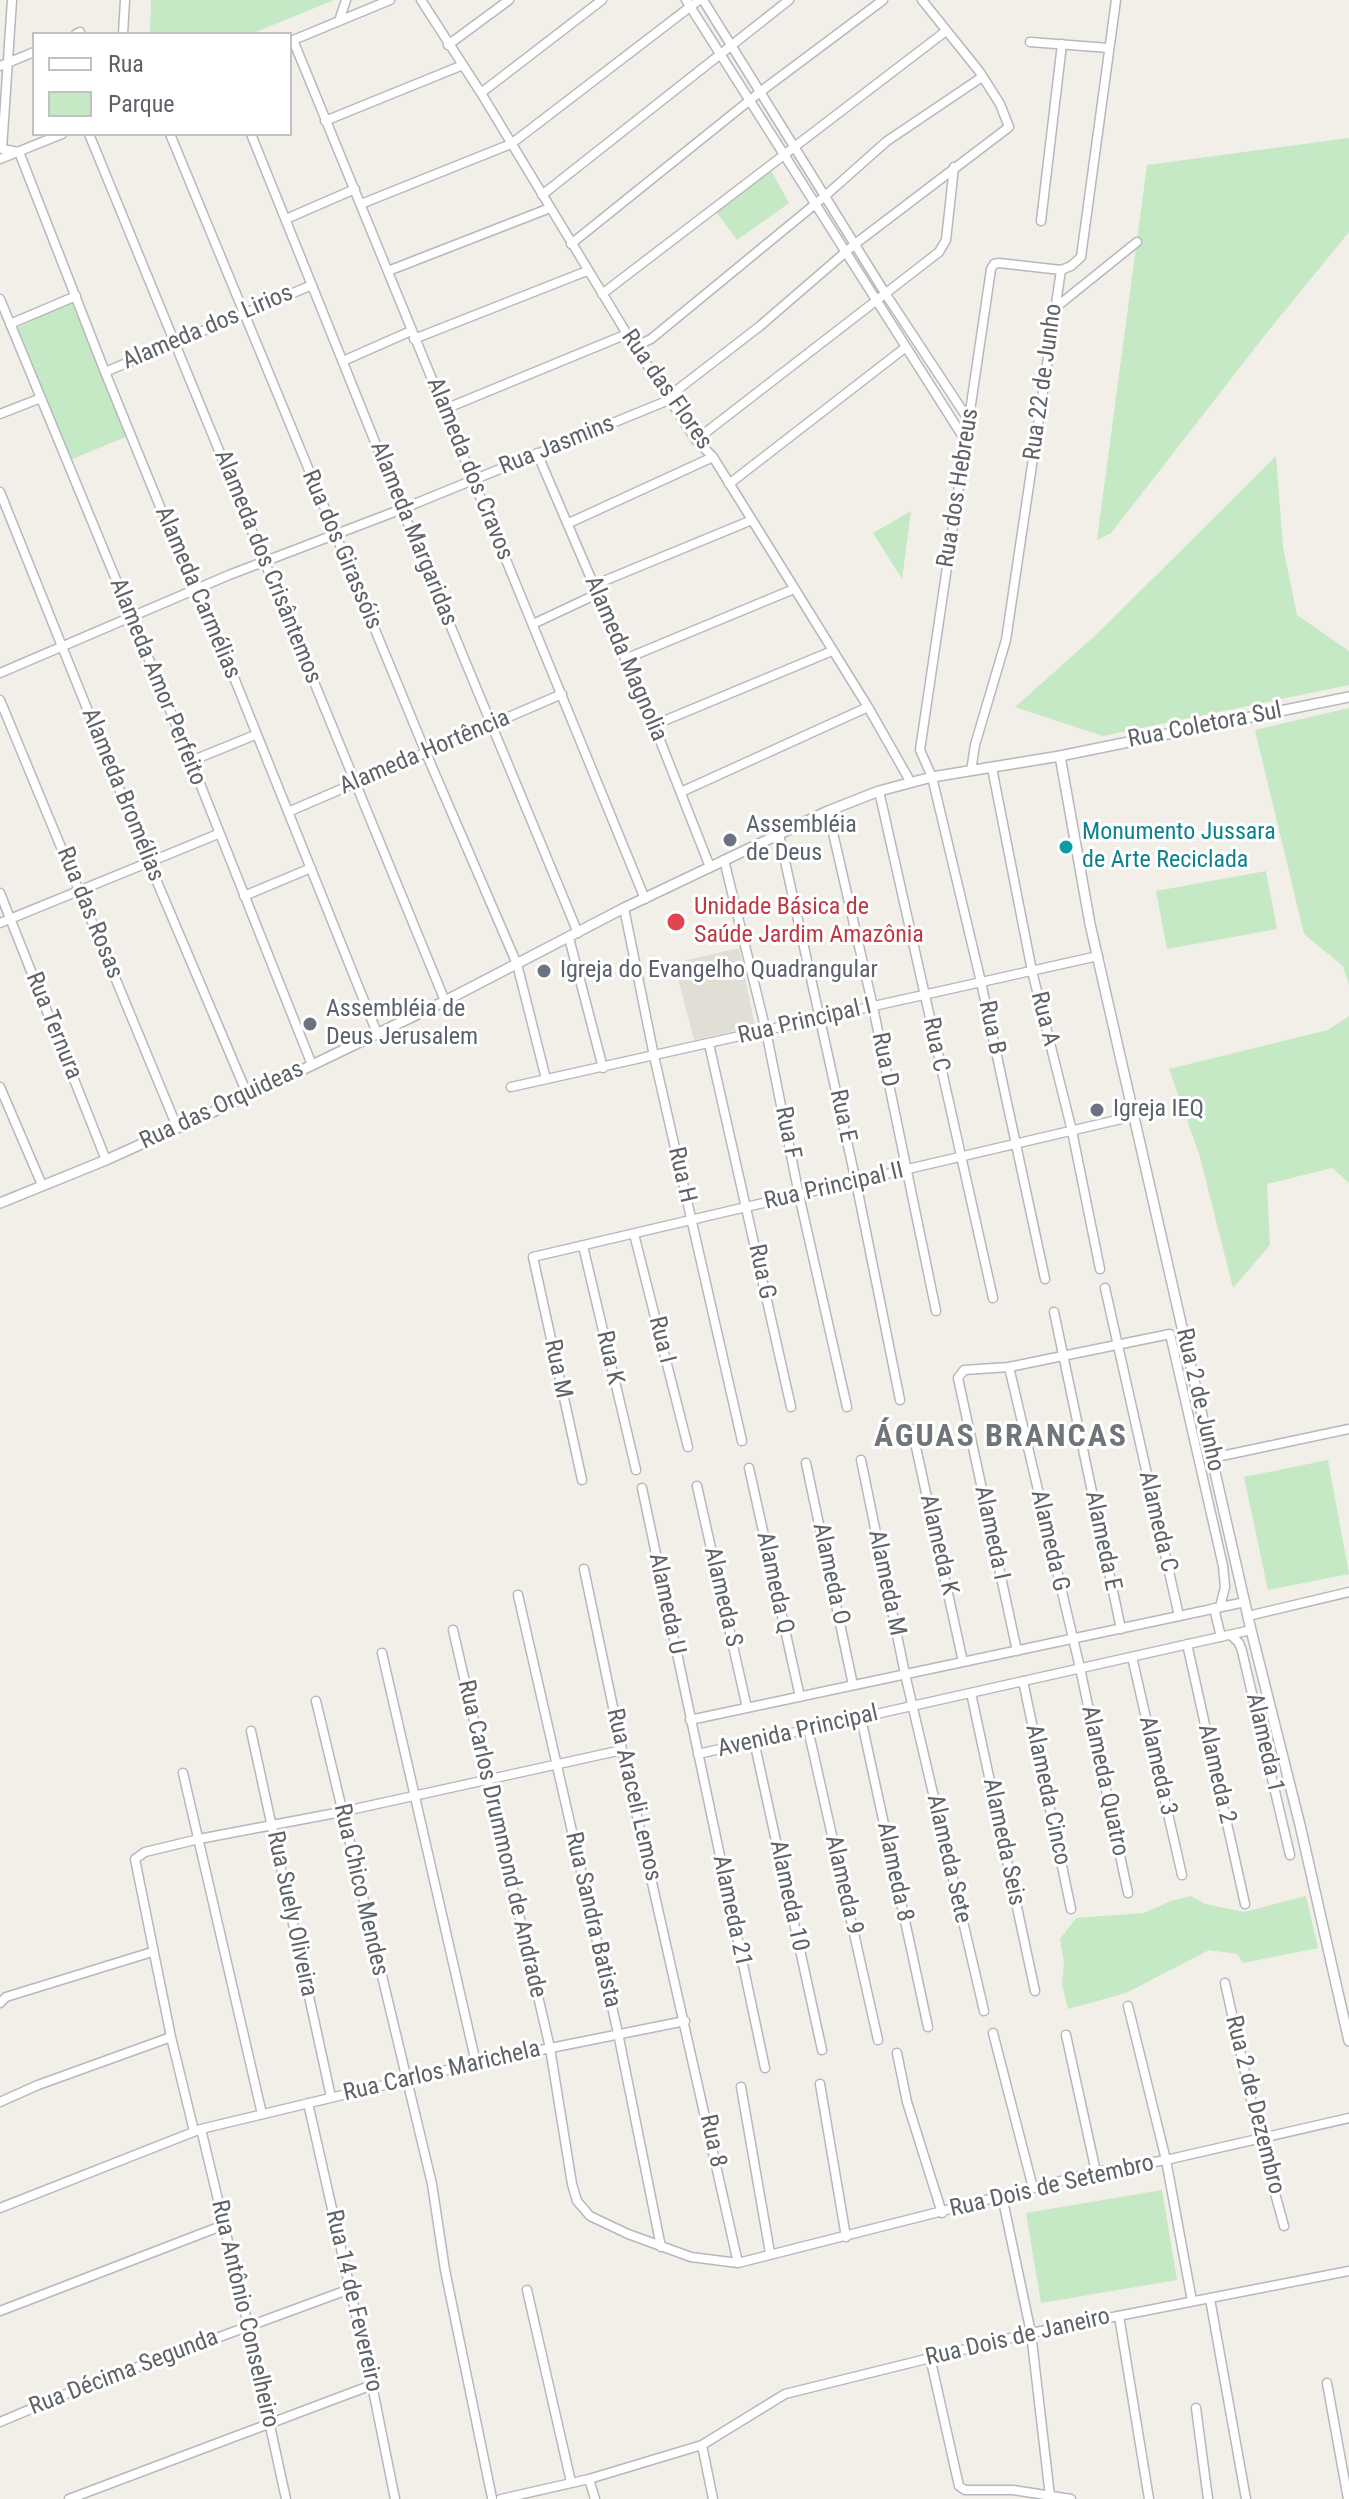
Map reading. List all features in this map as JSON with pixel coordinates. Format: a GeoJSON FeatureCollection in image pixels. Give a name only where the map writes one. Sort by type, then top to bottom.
{"type":"FeatureCollection","features":[{"type":"Feature","properties":{"kind":"street"},"geometry":{"type":"LineString","coordinates":[[12,0],[3,65],[1,149],[19,152]]}},
{"type":"Feature","properties":{"kind":"street"},"geometry":{"type":"LineString","coordinates":[[123,32],[125,0]]}},
{"type":"Feature","properties":{"kind":"street"},"geometry":{"type":"LineString","coordinates":[[339,21],[346,0]]}},
{"type":"Feature","properties":{"kind":"street"},"geometry":{"type":"LineString","coordinates":[[292,41],[390,0]]}},
{"type":"Feature","properties":{"kind":"street","name":"Rua das Flores"},"geometry":{"type":"LineString","coordinates":[[421,0],[627,334],[696,440],[713,457],[868,707],[910,781]]}},
{"type":"Feature","properties":{"kind":"street"},"geometry":{"type":"LineString","coordinates":[[448,45],[509,0]]}},
{"type":"Feature","properties":{"kind":"street"},"geometry":{"type":"LineString","coordinates":[[481,93],[602,0]]}},
{"type":"Feature","properties":{"kind":"street"},"geometry":{"type":"LineString","coordinates":[[361,204],[511,144],[688,3],[701,0],[970,422]]}},
{"type":"Feature","properties":{"kind":"street"},"geometry":{"type":"LineString","coordinates":[[542,195],[789,0]]}},
{"type":"Feature","properties":{"kind":"street"},"geometry":{"type":"LineString","coordinates":[[571,244],[760,92],[883,0]]}},
{"type":"Feature","properties":{"kind":"street"},"geometry":{"type":"LineString","coordinates":[[636,346],[651,339],[887,141],[982,77],[922,0]]}},
{"type":"Feature","properties":{"kind":"street","name":"Rua 22 de Junho"},"geometry":{"type":"LineString","coordinates":[[971,771],[979,730],[1006,640],[1061,270],[1081,257],[1116,0]]}},
{"type":"Feature","properties":{"kind":"street"},"geometry":{"type":"LineString","coordinates":[[688,3],[965,440]]}},
{"type":"Feature","properties":{"kind":"street"},"geometry":{"type":"LineString","coordinates":[[602,294],[946,31]]}},
{"type":"Feature","properties":{"kind":"street"},"geometry":{"type":"LineString","coordinates":[[1030,42],[1109,48]]}},
{"type":"Feature","properties":{"kind":"street","name":"Alameda dos Cravos"},"geometry":{"type":"LineString","coordinates":[[292,43],[355,189],[645,899]]}},
{"type":"Feature","properties":{"kind":"street"},"geometry":{"type":"LineString","coordinates":[[1041,221],[1062,44]]}},
{"type":"Feature","properties":{"kind":"street"},"geometry":{"type":"LineString","coordinates":[[3,65],[32,53]]}},
{"type":"Feature","properties":{"kind":"street"},"geometry":{"type":"LineString","coordinates":[[325,121],[463,65]]}},
{"type":"Feature","properties":{"kind":"street","name":"Rua Jasmins"},"geometry":{"type":"LineString","coordinates":[[0,673],[198,588],[402,509],[668,398],[760,326],[855,244],[1009,127],[1000,104],[982,77]]}},
{"type":"Feature","properties":{"kind":"street"},"geometry":{"type":"LineString","coordinates":[[0,159],[57,136]]}},
{"type":"Feature","properties":{"kind":"street","name":"Alameda dos Crisântemos"},"geometry":{"type":"LineString","coordinates":[[90,136],[445,1001]]}},
{"type":"Feature","properties":{"kind":"street","name":"Rua dos Girassóis"},"geometry":{"type":"LineString","coordinates":[[171,136],[426,753],[517,964],[546,1079]]}},
{"type":"Feature","properties":{"kind":"street","name":"Alameda Margaridas"},"geometry":{"type":"LineString","coordinates":[[252,136],[492,724],[574,935],[603,1068]]}},
{"type":"Feature","properties":{"kind":"street","name":"Alameda Carmélias"},"geometry":{"type":"LineString","coordinates":[[19,152],[105,372],[163,514],[198,588],[377,1033]]}},
{"type":"Feature","properties":{"kind":"street"},"geometry":{"type":"LineString","coordinates":[[696,440],[939,252],[946,240],[954,167]]}},
{"type":"Feature","properties":{"kind":"street"},"geometry":{"type":"LineString","coordinates":[[286,219],[355,189]]}},
{"type":"Feature","properties":{"kind":"street"},"geometry":{"type":"LineString","coordinates":[[388,271],[550,208]]}},
{"type":"Feature","properties":{"kind":"street"},"geometry":{"type":"LineString","coordinates":[[1055,308],[1137,242]]}},
{"type":"Feature","properties":{"kind":"street","name":"Rua dos Hebreus"},"geometry":{"type":"LineString","coordinates":[[932,777],[920,750],[991,269],[994,264],[1061,270]]}},
{"type":"Feature","properties":{"kind":"street"},"geometry":{"type":"LineString","coordinates":[[343,361],[587,271]]}},
{"type":"Feature","properties":{"kind":"street","name":"Alameda dos Lirios"},"geometry":{"type":"LineString","coordinates":[[105,372],[312,285]]}},
{"type":"Feature","properties":{"kind":"street"},"geometry":{"type":"LineString","coordinates":[[10,324],[76,296]]}},
{"type":"Feature","properties":{"kind":"street","name":"Alameda Amor Perfeito"},"geometry":{"type":"LineString","coordinates":[[0,299],[191,761],[312,1065]]}},
{"type":"Feature","properties":{"kind":"street"},"geometry":{"type":"LineString","coordinates":[[445,409],[627,334]]}},
{"type":"Feature","properties":{"kind":"street"},"geometry":{"type":"LineString","coordinates":[[729,484],[906,347]]}},
{"type":"Feature","properties":{"kind":"street"},"geometry":{"type":"LineString","coordinates":[[0,414],[41,398]]}},
{"type":"Feature","properties":{"kind":"street","name":"Alameda Magnolia"},"geometry":{"type":"LineString","coordinates":[[537,453],[654,725],[710,867]]}},
{"type":"Feature","properties":{"kind":"street"},"geometry":{"type":"LineString","coordinates":[[569,523],[713,457]]}},
{"type":"Feature","properties":{"kind":"street","name":"Alameda Bromélias"},"geometry":{"type":"LineString","coordinates":[[0,492],[149,863],[248,1096]]}},
{"type":"Feature","properties":{"kind":"street"},"geometry":{"type":"LineString","coordinates":[[533,624],[596,590],[752,520]]}},
{"type":"Feature","properties":{"kind":"street"},"geometry":{"type":"LineString","coordinates":[[625,659],[794,589]]}},
{"type":"Feature","properties":{"kind":"street"},"geometry":{"type":"LineString","coordinates":[[654,725],[832,651]]}},
{"type":"Feature","properties":{"kind":"street","name":"Alameda Hortência"},"geometry":{"type":"LineString","coordinates":[[288,812],[562,694]]}},
{"type":"Feature","properties":{"kind":"street","name":"Rua Coletora Sul"},"geometry":{"type":"LineString","coordinates":[[1060,756],[1349,697]]}},
{"type":"Feature","properties":{"kind":"street","name":"Rua das Rosas"},"geometry":{"type":"LineString","coordinates":[[0,700],[177,1127]]}},
{"type":"Feature","properties":{"kind":"street"},"geometry":{"type":"LineString","coordinates":[[681,792],[868,707]]}},
{"type":"Feature","properties":{"kind":"street"},"geometry":{"type":"LineString","coordinates":[[191,761],[255,735]]}},
{"type":"Feature","properties":{"kind":"street","name":"Rua das Orquideas"},"geometry":{"type":"LineString","coordinates":[[0,1203],[106,1160],[248,1096],[445,1001],[624,908],[828,811],[910,781],[1060,756]]}},
{"type":"Feature","properties":{"kind":"street","name":"Rua 2 de Junho"},"geometry":{"type":"LineString","coordinates":[[1060,756],[1090,924],[1251,1630],[1300,1825],[1349,2041]]}},
{"type":"Feature","properties":{"kind":"street","name":"Rua A"},"geometry":{"type":"LineString","coordinates":[[992,768],[1032,971],[1072,1131],[1100,1269]]}},
{"type":"Feature","properties":{"kind":"street","name":"Rua B"},"geometry":{"type":"LineString","coordinates":[[932,777],[981,982],[1045,1279]]}},
{"type":"Feature","properties":{"kind":"street","name":"Rua C"},"geometry":{"type":"LineString","coordinates":[[879,791],[993,1298]]}},
{"type":"Feature","properties":{"kind":"street","name":"Rua D"},"geometry":{"type":"LineString","coordinates":[[828,811],[873,1007],[936,1311]]}},
{"type":"Feature","properties":{"kind":"street"},"geometry":{"type":"LineString","coordinates":[[0,923],[218,834]]}},
{"type":"Feature","properties":{"kind":"street","name":"Rua E"},"geometry":{"type":"LineString","coordinates":[[779,834],[821,1018],[900,1400]]}},
{"type":"Feature","properties":{"kind":"street","name":"Rua F"},"geometry":{"type":"LineString","coordinates":[[724,860],[766,1031],[847,1407]]}},
{"type":"Feature","properties":{"kind":"street"},"geometry":{"type":"LineString","coordinates":[[244,896],[311,868]]}},
{"type":"Feature","properties":{"kind":"street","name":"Rua Ternura"},"geometry":{"type":"LineString","coordinates":[[0,893],[106,1160]]}},
{"type":"Feature","properties":{"kind":"street","name":"Rua H"},"geometry":{"type":"LineString","coordinates":[[624,908],[654,1056],[742,1441]]}},
{"type":"Feature","properties":{"kind":"street","name":"Rua Principal I"},"geometry":{"type":"LineString","coordinates":[[511,1087],[1098,956]]}},
{"type":"Feature","properties":{"kind":"street","name":"Rua G"},"geometry":{"type":"LineString","coordinates":[[709,1044],[791,1407]]}},
{"type":"Feature","properties":{"kind":"street"},"geometry":{"type":"LineString","coordinates":[[0,1087],[2,1098],[42,1185]]}},
{"type":"Feature","properties":{"kind":"street","name":"Rua Principal II"},"geometry":{"type":"LineString","coordinates":[[533,1257],[1134,1116]]}},
{"type":"Feature","properties":{"kind":"street","name":"Rua I"},"geometry":{"type":"LineString","coordinates":[[634,1234],[688,1447]]}},
{"type":"Feature","properties":{"kind":"street","name":"Rua K"},"geometry":{"type":"LineString","coordinates":[[583,1246],[636,1470]]}},
{"type":"Feature","properties":{"kind":"street","name":"Rua M"},"geometry":{"type":"LineString","coordinates":[[533,1257],[582,1480]]}},
{"type":"Feature","properties":{"kind":"street","name":"Alameda C"},"geometry":{"type":"LineString","coordinates":[[1105,1288],[1179,1616]]}},
{"type":"Feature","properties":{"kind":"street","name":"Alameda E"},"geometry":{"type":"LineString","coordinates":[[1054,1312],[1121,1629]]}},
{"type":"Feature","properties":{"kind":"street"},"geometry":{"type":"LineString","coordinates":[[1009,1367],[1170,1334],[1223,1566],[1225,1587],[1217,1608],[1221,1637]]}},
{"type":"Feature","properties":{"kind":"street","name":"Alameda I"},"geometry":{"type":"LineString","coordinates":[[1009,1367],[964,1370],[958,1378],[1017,1651]]}},
{"type":"Feature","properties":{"kind":"street","name":"Alameda G"},"geometry":{"type":"LineString","coordinates":[[1009,1367],[1080,1668]]}},
{"type":"Feature","properties":{"kind":"street","name":"Alameda K"},"geometry":{"type":"LineString","coordinates":[[912,1429],[963,1662]]}},
{"type":"Feature","properties":{"kind":"street"},"geometry":{"type":"LineString","coordinates":[[1212,1458],[1349,1429]]}},
{"type":"Feature","properties":{"kind":"street","name":"Alameda M"},"geometry":{"type":"LineString","coordinates":[[861,1460],[912,1706]]}},
{"type":"Feature","properties":{"kind":"street","name":"Alameda O"},"geometry":{"type":"LineString","coordinates":[[806,1463],[853,1685]]}},
{"type":"Feature","properties":{"kind":"street","name":"Alameda Q"},"geometry":{"type":"LineString","coordinates":[[749,1468],[800,1697]]}},
{"type":"Feature","properties":{"kind":"street","name":"Alameda S"},"geometry":{"type":"LineString","coordinates":[[697,1486],[747,1708]]}},
{"type":"Feature","properties":{"kind":"street","name":"Alameda U"},"geometry":{"type":"LineString","coordinates":[[642,1488],[690,1720]]}},
{"type":"Feature","properties":{"kind":"street","name":"Rua Araceli Lemos"},"geometry":{"type":"LineString","coordinates":[[584,1569],[685,2021]]}},
{"type":"Feature","properties":{"kind":"street"},"geometry":{"type":"LineString","coordinates":[[1248,1616],[1349,1592]]}},
{"type":"Feature","properties":{"kind":"street","name":"Rua Sandra Batista"},"geometry":{"type":"LineString","coordinates":[[518,1595],[618,2033],[661,2247]]}},
{"type":"Feature","properties":{"kind":"street","name":"Avenida Principal"},"geometry":{"type":"LineString","coordinates":[[1245,1602],[690,1720],[698,1754],[1251,1630]]}},
{"type":"Feature","properties":{"kind":"street","name":"Rua Carlos Drummond de Andrade"},"geometry":{"type":"LineString","coordinates":[[453,1630],[550,2048]]}},
{"type":"Feature","properties":{"kind":"street","name":"Alameda 1"},"geometry":{"type":"LineString","coordinates":[[1231,1635],[1242,1651],[1290,1855]]}},
{"type":"Feature","properties":{"kind":"street","name":"Alameda 2"},"geometry":{"type":"LineString","coordinates":[[1187,1644],[1245,1904]]}},
{"type":"Feature","properties":{"kind":"street"},"geometry":{"type":"LineString","coordinates":[[382,1653],[476,2063]]}},
{"type":"Feature","properties":{"kind":"street","name":"Alameda 3"},"geometry":{"type":"LineString","coordinates":[[1132,1657],[1182,1875]]}},
{"type":"Feature","properties":{"kind":"street","name":"Alameda Quatro"},"geometry":{"type":"LineString","coordinates":[[1080,1668],[1128,1893]]}},
{"type":"Feature","properties":{"kind":"street","name":"Alameda Cinco"},"geometry":{"type":"LineString","coordinates":[[1023,1681],[1071,1909]]}},
{"type":"Feature","properties":{"kind":"street","name":"Alameda Seis"},"geometry":{"type":"LineString","coordinates":[[971,1693],[1035,1991]]}},
{"type":"Feature","properties":{"kind":"street","name":"Rua Chico Mendes"},"geometry":{"type":"LineString","coordinates":[[316,1701],[405,2079]]}},
{"type":"Feature","properties":{"kind":"street","name":"Alameda Sete"},"geometry":{"type":"LineString","coordinates":[[912,1706],[984,2011]]}},
{"type":"Feature","properties":{"kind":"street","name":"Alameda 8"},"geometry":{"type":"LineString","coordinates":[[861,1718],[928,2027]]}},
{"type":"Feature","properties":{"kind":"street","name":"Alameda 9"},"geometry":{"type":"LineString","coordinates":[[808,1729],[878,2040]]}},
{"type":"Feature","properties":{"kind":"street","name":"Rua Suely Oliveira"},"geometry":{"type":"LineString","coordinates":[[251,1731],[331,2097]]}},
{"type":"Feature","properties":{"kind":"street","name":"Alameda 10"},"geometry":{"type":"LineString","coordinates":[[754,1741],[822,2050]]}},
{"type":"Feature","properties":{"kind":"street"},"geometry":{"type":"LineString","coordinates":[[199,1839],[341,1812],[622,1750]]}},
{"type":"Feature","properties":{"kind":"street","name":"Alameda 21"},"geometry":{"type":"LineString","coordinates":[[698,1754],[765,2068]]}},
{"type":"Feature","properties":{"kind":"street"},"geometry":{"type":"LineString","coordinates":[[183,1773],[262,2114]]}},
{"type":"Feature","properties":{"kind":"street","name":"Rua Antônio Conselheiro"},"geometry":{"type":"LineString","coordinates":[[199,1839],[145,1852],[135,1859],[171,2037],[224,2225],[286,2499]]}},
{"type":"Feature","properties":{"kind":"street"},"geometry":{"type":"LineString","coordinates":[[0,2003],[6,1997],[152,1952]]}},
{"type":"Feature","properties":{"kind":"street","name":"Rua 2 de Dezembro"},"geometry":{"type":"LineString","coordinates":[[1225,1983],[1260,2139],[1284,2226]]}},
{"type":"Feature","properties":{"kind":"street"},"geometry":{"type":"LineString","coordinates":[[1128,2006],[1166,2160],[1192,2301]]}},
{"type":"Feature","properties":{"kind":"street","name":"Rua Carlos Marichela"},"geometry":{"type":"LineString","coordinates":[[0,2208],[198,2130],[476,2063],[685,2021]]}},
{"type":"Feature","properties":{"kind":"street","name":"Rua 8"},"geometry":{"type":"LineString","coordinates":[[685,2021],[738,2263]]}},
{"type":"Feature","properties":{"kind":"street"},"geometry":{"type":"LineString","coordinates":[[993,2033],[1033,2188]]}},
{"type":"Feature","properties":{"kind":"street"},"geometry":{"type":"LineString","coordinates":[[1066,2035],[1096,2172]]}},
{"type":"Feature","properties":{"kind":"street"},"geometry":{"type":"LineString","coordinates":[[0,2102],[171,2037]]}},
{"type":"Feature","properties":{"kind":"street","name":"Rua Dois de Setembro"},"geometry":{"type":"LineString","coordinates":[[550,2048],[572,2184],[577,2201],[590,2216],[691,2257],[738,2263],[1096,2172],[1166,2160],[1349,2118]]}},
{"type":"Feature","properties":{"kind":"street"},"geometry":{"type":"LineString","coordinates":[[897,2053],[907,2102],[942,2213]]}},
{"type":"Feature","properties":{"kind":"street"},"geometry":{"type":"LineString","coordinates":[[405,2079],[432,2184],[445,2270],[494,2499]]}},
{"type":"Feature","properties":{"kind":"street"},"geometry":{"type":"LineString","coordinates":[[820,2084],[846,2237]]}},
{"type":"Feature","properties":{"kind":"street"},"geometry":{"type":"LineString","coordinates":[[741,2087],[770,2253]]}},
{"type":"Feature","properties":{"kind":"street","name":"Rua 14 de Fevereiro"},"geometry":{"type":"LineString","coordinates":[[308,2103],[395,2499]]}},
{"type":"Feature","properties":{"kind":"street"},"geometry":{"type":"LineString","coordinates":[[1002,2196],[1031,2333],[1050,2496]]}},
{"type":"Feature","properties":{"kind":"street"},"geometry":{"type":"LineString","coordinates":[[0,2311],[224,2225]]}},
{"type":"Feature","properties":{"kind":"street","name":"Rua Dois de Janeiro"},"geometry":{"type":"LineString","coordinates":[[494,2499],[589,2479],[702,2445],[785,2394],[1031,2333],[1349,2271]]}},
{"type":"Feature","properties":{"kind":"street","name":"Rua Décima Segunda"},"geometry":{"type":"LineString","coordinates":[[0,2422],[78,2389],[350,2289]]}},
{"type":"Feature","properties":{"kind":"street"},"geometry":{"type":"LineString","coordinates":[[527,2290],[571,2482]]}},
{"type":"Feature","properties":{"kind":"street"},"geometry":{"type":"LineString","coordinates":[[1210,2299],[1246,2499]]}},
{"type":"Feature","properties":{"kind":"street"},"geometry":{"type":"LineString","coordinates":[[1119,2316],[1149,2499]]}},
{"type":"Feature","properties":{"kind":"street"},"geometry":{"type":"LineString","coordinates":[[930,2357],[959,2486],[965,2490],[1013,2490],[1071,2499]]}},
{"type":"Feature","properties":{"kind":"street"},"geometry":{"type":"LineString","coordinates":[[1327,2383],[1348,2499]]}},
{"type":"Feature","properties":{"kind":"street"},"geometry":{"type":"LineString","coordinates":[[69,2499],[372,2385]]}},
{"type":"Feature","properties":{"kind":"street"},"geometry":{"type":"LineString","coordinates":[[1196,2408],[1208,2499]]}},
{"type":"Feature","properties":{"kind":"street"},"geometry":{"type":"LineString","coordinates":[[702,2445],[713,2499]]}},
{"type":"Feature","properties":{"kind":"street"},"geometry":{"type":"LineString","coordinates":[[589,2479],[595,2499]]}},
{"type":"Feature","properties":{"kind":"shaded area"},"geometry":{"type":"Polygon","coordinates":[[[739,948],[755,1026],[694,1040],[674,963],[739,948]]]}},
{"type":"Feature","properties":{"kind":"green space"},"geometry":{"type":"Polygon","coordinates":[[[151,0],[334,0],[256,32],[150,32],[151,0]]]}},
{"type":"Feature","properties":{"kind":"green space"},"geometry":{"type":"Polygon","coordinates":[[[1349,138],[1349,232],[1111,533],[1097,540],[1147,165],[1349,138]]]}},
{"type":"Feature","properties":{"kind":"green space"},"geometry":{"type":"Polygon","coordinates":[[[770,169],[789,203],[737,240],[715,210],[770,169]]]}},
{"type":"Feature","properties":{"kind":"green space"},"geometry":{"type":"Polygon","coordinates":[[[74,300],[128,436],[70,460],[15,329],[74,300]]]}},
{"type":"Feature","properties":{"kind":"green space"},"geometry":{"type":"Polygon","coordinates":[[[1276,456],[1283,547],[1297,615],[1349,651],[1349,685],[1103,736],[1015,707],[1099,632],[1276,456]]]}},
{"type":"Feature","properties":{"kind":"green space"},"geometry":{"type":"Polygon","coordinates":[[[911,511],[902,579],[873,533],[911,511]]]}},
{"type":"Feature","properties":{"kind":"green space"},"geometry":{"type":"Polygon","coordinates":[[[1349,708],[1349,985],[1343,966],[1304,934],[1255,730],[1349,708]]]}},
{"type":"Feature","properties":{"kind":"green space"},"geometry":{"type":"Polygon","coordinates":[[[1266,871],[1277,929],[1167,949],[1156,891],[1266,871]]]}},
{"type":"Feature","properties":{"kind":"green space"},"geometry":{"type":"Polygon","coordinates":[[[1349,1016],[1349,1183],[1332,1168],[1267,1184],[1270,1245],[1233,1288],[1200,1157],[1169,1069],[1328,1030],[1349,1016]]]}},
{"type":"Feature","properties":{"kind":"green space"},"geometry":{"type":"Polygon","coordinates":[[[1328,1460],[1349,1574],[1268,1590],[1244,1477],[1328,1460]]]}},
{"type":"Feature","properties":{"kind":"green space"},"geometry":{"type":"Polygon","coordinates":[[[1191,1896],[1205,1904],[1244,1912],[1306,1896],[1318,1948],[1243,1963],[1237,1954],[1209,1950],[1126,1993],[1068,2009],[1062,1984],[1064,1962],[1060,1939],[1076,1918],[1144,1913],[1191,1896]]]}},
{"type":"Feature","properties":{"kind":"green space"},"geometry":{"type":"Polygon","coordinates":[[[1162,2190],[1177,2280],[1041,2303],[1026,2213],[1162,2190]]]}},
{"type":"Feature","properties":{"kind":"place","name":"Assembléia de Deus"},"geometry":{"type":"Point","coordinates":[730,840]}},
{"type":"Feature","properties":{"kind":"place","name":"Monumento Jussara de Arte Reciclada"},"geometry":{"type":"Point","coordinates":[1066,847]}},
{"type":"Feature","properties":{"kind":"place","name":"Unidade Básica de Saúde Jardim Amazônia"},"geometry":{"type":"Point","coordinates":[676,922]}},
{"type":"Feature","properties":{"kind":"place","name":"Igreja do Evangelho Quadrangular"},"geometry":{"type":"Point","coordinates":[544,971]}},
{"type":"Feature","properties":{"kind":"place","name":"Assembléia de Deus Jerusalem"},"geometry":{"type":"Point","coordinates":[310,1024]}},
{"type":"Feature","properties":{"kind":"place","name":"Igreja IEQ"},"geometry":{"type":"Point","coordinates":[1097,1110]}},
{"type":"Feature","properties":{"kind":"district","name":"ÁGUAS BRANCAS"},"geometry":{"type":"Point","coordinates":[1001,1438]}}]}
